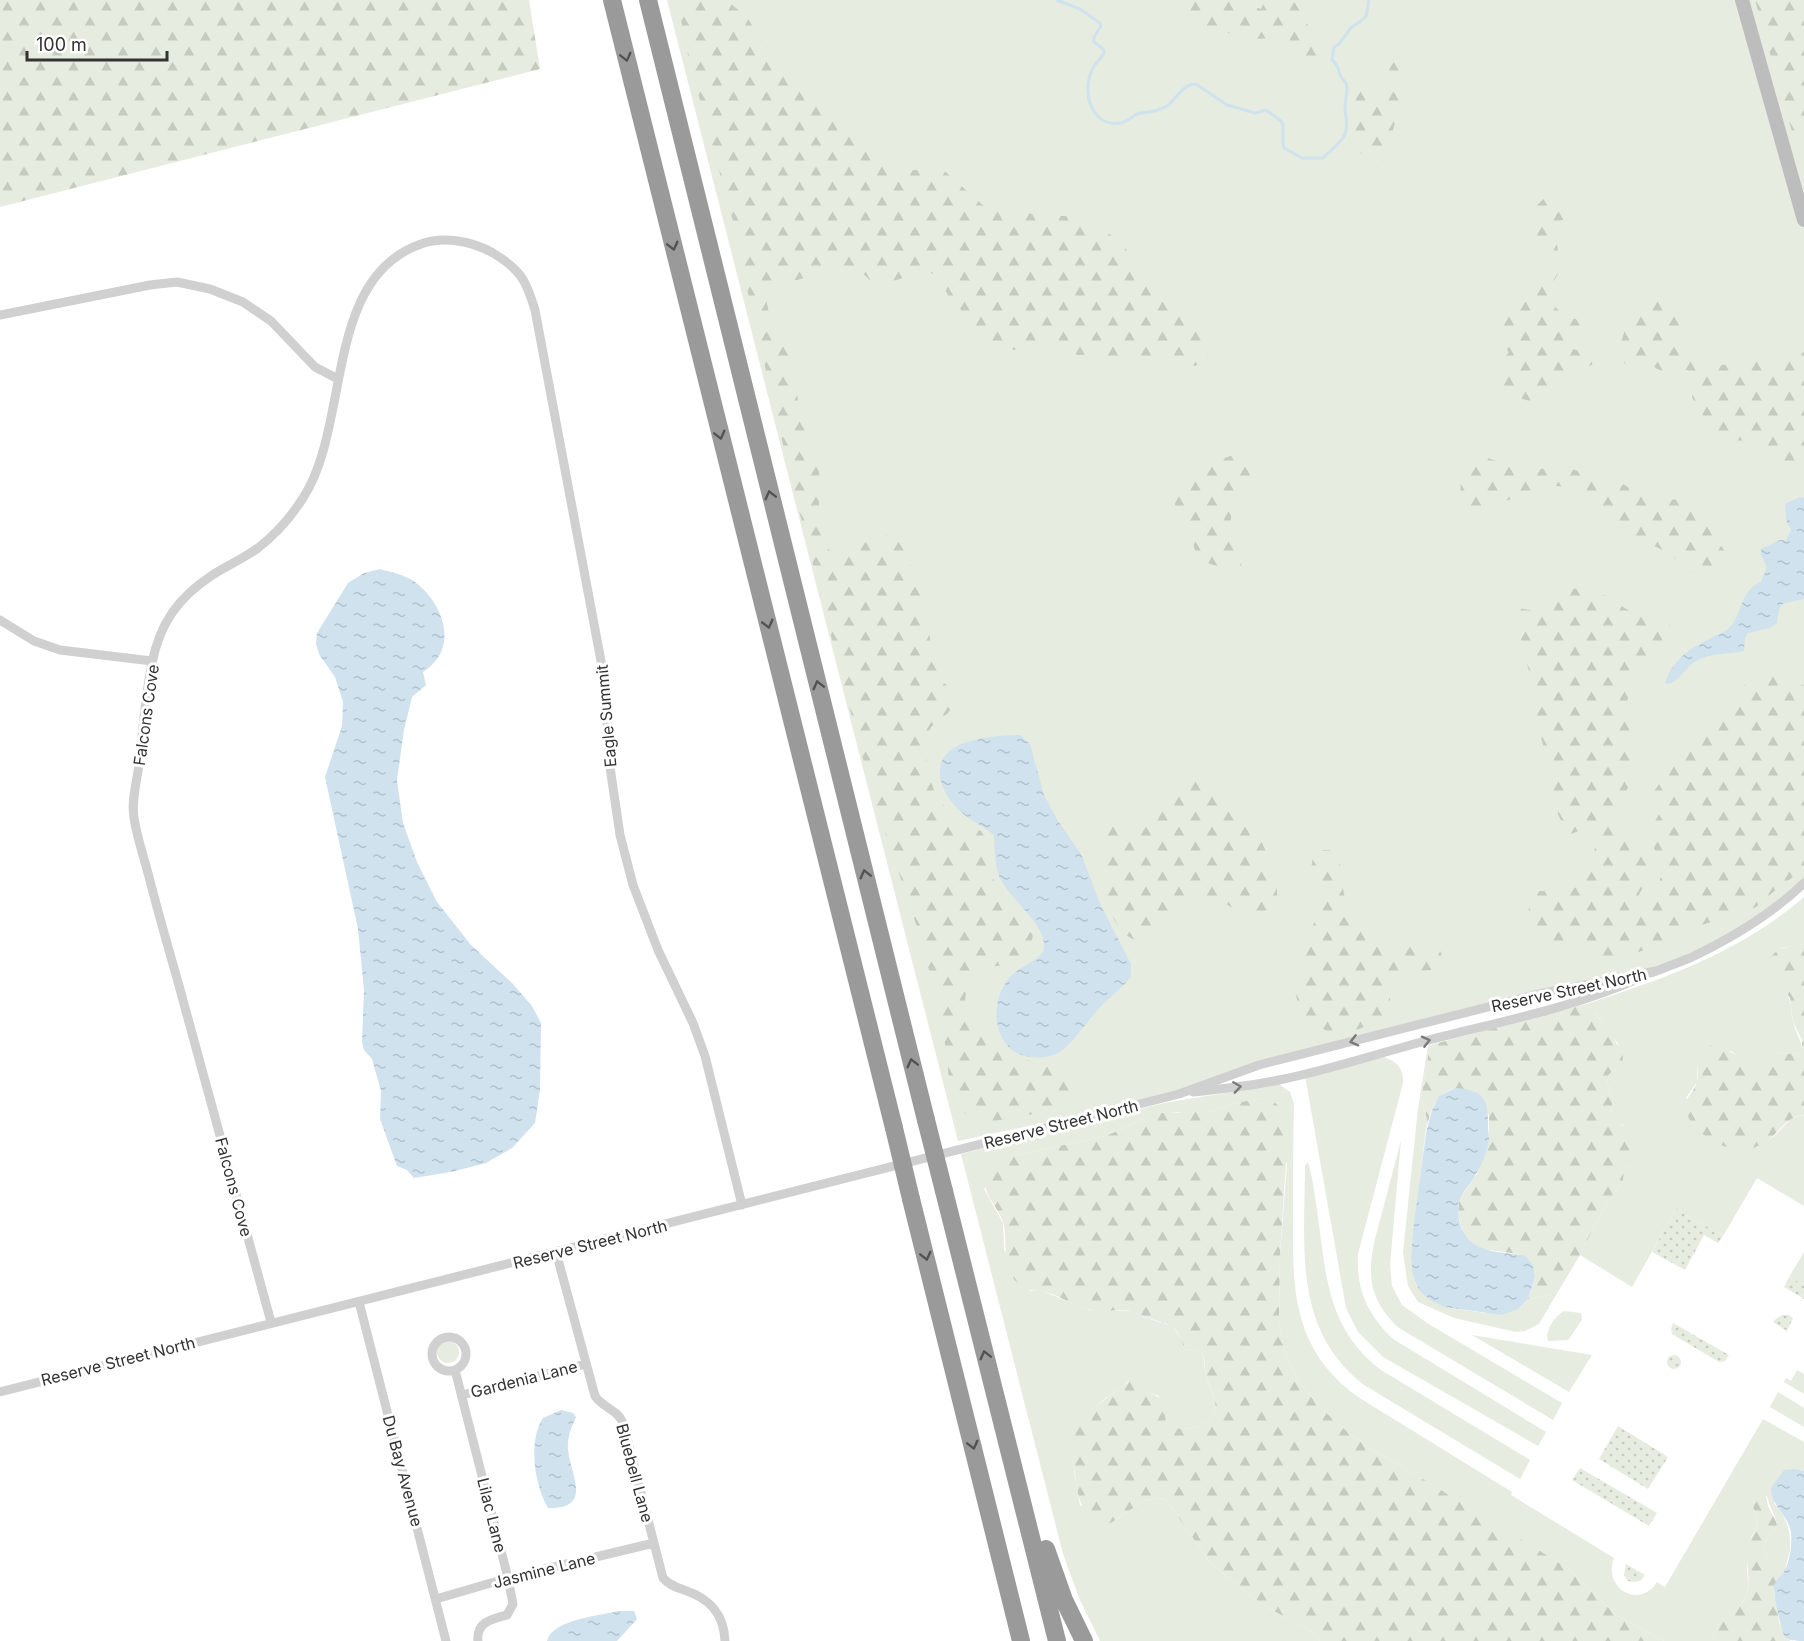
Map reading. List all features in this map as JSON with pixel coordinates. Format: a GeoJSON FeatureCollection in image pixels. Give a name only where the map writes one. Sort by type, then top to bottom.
{"type":"FeatureCollection","features":[{"type":"Feature","properties":{"kind":"highway"},"geometry":{"type":"LineString","coordinates":[[612,0],[1021,1641]]}},
{"type":"Feature","properties":{"kind":"highway"},"geometry":{"type":"LineString","coordinates":[[648,0],[1057,1641]]}},
{"type":"Feature","properties":{"kind":"highway"},"geometry":{"type":"LineString","coordinates":[[1000,1412],[1012,1425],[1055,1578],[1084,1641]]}},
{"type":"Feature","properties":{"kind":"street"},"geometry":{"type":"LineString","coordinates":[[1742,0],[1804,220]]}},
{"type":"Feature","properties":{"kind":"street","name":"Falcons Cove"},"geometry":{"type":"LineString","coordinates":[[272,1322],[133,814],[152,661],[165,622],[192,589],[259,547],[291,516],[301,500],[322,458],[338,379],[356,316],[370,283],[381,268],[398,255],[433,240],[452,240],[471,244]]}},
{"type":"Feature","properties":{"kind":"street","name":"Eagle Summit"},"geometry":{"type":"LineString","coordinates":[[471,244],[483,248],[514,267],[528,284],[535,310],[604,677],[610,767],[620,835],[633,885],[658,950],[693,1023],[705,1056],[742,1205]]}},
{"type":"Feature","properties":{"kind":"street"},"geometry":{"type":"LineString","coordinates":[[0,315],[150,285],[177,282],[210,289],[243,302],[271,321],[315,367],[338,379]]}},
{"type":"Feature","properties":{"kind":"street"},"geometry":{"type":"LineString","coordinates":[[0,620],[34,641],[60,650],[152,661]]}},
{"type":"Feature","properties":{"kind":"street"},"geometry":{"type":"LineString","coordinates":[[1656,971],[1690,958],[1737,932],[1782,902],[1804,883]]}},
{"type":"Feature","properties":{"kind":"street","name":"Reserve Street North"},"geometry":{"type":"LineString","coordinates":[[1179,1094],[1277,1081],[1301,1075],[1385,1051],[1549,1010],[1619,987],[1656,971]]}},
{"type":"Feature","properties":{"kind":"street","name":"Reserve Street North"},"geometry":{"type":"LineString","coordinates":[[0,1392],[1179,1094],[1259,1065],[1539,994],[1656,971]]}},
{"type":"Feature","properties":{"kind":"street","name":"Bluebell Lane"},"geometry":{"type":"LineString","coordinates":[[556,1252],[595,1396],[622,1419],[663,1578],[669,1584],[699,1595],[711,1604],[720,1616],[724,1641]]}},
{"type":"Feature","properties":{"kind":"street","name":"Du Bay Avenue"},"geometry":{"type":"LineString","coordinates":[[359,1302],[446,1641]]}},
{"type":"Feature","properties":{"kind":"street","name":"Gardenia Lane"},"geometry":{"type":"LineString","coordinates":[[462,1395],[586,1364]]}},
{"type":"Feature","properties":{"kind":"street","name":"Lilac Lane"},"geometry":{"type":"LineString","coordinates":[[455,1370],[508,1578],[512,1608],[507,1614],[483,1623],[478,1632],[478,1641]]}},
{"type":"Feature","properties":{"kind":"street","name":"Jasmine Lane"},"geometry":{"type":"LineString","coordinates":[[436,1599],[508,1578],[654,1542]]}},
{"type":"Feature","properties":{"kind":"green space"},"geometry":{"type":"Polygon","coordinates":[[[0,0],[529,0],[540,69],[0,207],[0,0]]]}},
{"type":"Feature","properties":{"kind":"green space"},"geometry":{"type":"Polygon","coordinates":[[[667,0],[1804,0],[1804,883],[1760,918],[1656,971],[1539,994],[1297,1056],[1179,1094],[958,1141],[667,0]]]}},
{"type":"Feature","properties":{"kind":"green space"},"geometry":{"type":"Polygon","coordinates":[[[677,0],[726,0],[746,16],[765,45],[786,64],[811,99],[877,163],[890,172],[941,168],[984,206],[1045,216],[1066,216],[1108,233],[1121,241],[1139,270],[1166,295],[1182,315],[1202,328],[1209,348],[1206,360],[1195,366],[1174,359],[1125,359],[1097,354],[1078,355],[1045,342],[1014,350],[994,344],[967,319],[956,303],[949,298],[941,279],[931,273],[915,274],[881,285],[847,267],[833,266],[822,273],[797,280],[765,281],[763,284],[770,318],[789,344],[793,357],[799,410],[819,472],[819,516],[822,537],[834,555],[841,555],[864,543],[888,535],[895,538],[902,546],[914,573],[928,621],[932,656],[944,683],[956,697],[955,705],[931,727],[926,738],[931,782],[937,798],[960,822],[981,831],[987,841],[991,873],[998,890],[1017,911],[1033,935],[1028,956],[1022,962],[991,967],[974,976],[965,1001],[970,1014],[983,1018],[987,1023],[994,1040],[1005,1054],[1015,1059],[1047,1063],[1065,1071],[1070,1078],[1070,1093],[1066,1102],[1055,1110],[995,1121],[970,1118],[959,1107],[949,1084],[947,1055],[937,1000],[918,930],[872,793],[841,675],[790,475],[747,289],[746,269],[689,60],[677,0]]]}},
{"type":"Feature","properties":{"kind":"green space"},"geometry":{"type":"Polygon","coordinates":[[[1172,0],[1235,0],[1261,9],[1265,0],[1293,0],[1321,53],[1311,62],[1275,38],[1253,39],[1203,27],[1172,0]]]}},
{"type":"Feature","properties":{"kind":"green space"},"geometry":{"type":"Polygon","coordinates":[[[1755,0],[1804,0],[1804,131],[1796,146],[1755,0]]]}},
{"type":"Feature","properties":{"kind":"green space"},"geometry":{"type":"Polygon","coordinates":[[[1400,57],[1404,66],[1401,78],[1402,98],[1389,144],[1388,163],[1383,171],[1371,163],[1356,146],[1351,128],[1353,92],[1357,89],[1376,103],[1385,101],[1389,70],[1400,57]]]}},
{"type":"Feature","properties":{"kind":"green space"},"geometry":{"type":"Polygon","coordinates":[[[1559,191],[1567,196],[1573,216],[1557,222],[1554,232],[1559,270],[1551,288],[1551,300],[1557,309],[1576,319],[1580,325],[1571,337],[1569,348],[1589,353],[1594,357],[1592,365],[1571,371],[1559,378],[1543,395],[1529,401],[1520,398],[1500,384],[1499,365],[1509,352],[1501,341],[1500,327],[1512,306],[1548,280],[1552,273],[1553,266],[1548,258],[1536,248],[1536,206],[1548,195],[1559,191]]]}},
{"type":"Feature","properties":{"kind":"green space"},"geometry":{"type":"Polygon","coordinates":[[[1662,297],[1674,306],[1685,341],[1707,360],[1722,365],[1731,364],[1745,356],[1756,356],[1780,362],[1804,352],[1804,468],[1781,463],[1770,458],[1749,441],[1730,440],[1714,428],[1700,412],[1692,397],[1695,377],[1687,370],[1664,371],[1652,365],[1630,366],[1622,360],[1620,353],[1624,333],[1641,299],[1662,297]]]}},
{"type":"Feature","properties":{"kind":"green space"},"geometry":{"type":"Polygon","coordinates":[[[1237,454],[1251,461],[1260,474],[1238,499],[1232,511],[1232,527],[1242,569],[1233,572],[1202,561],[1196,555],[1188,522],[1180,515],[1175,505],[1173,490],[1196,467],[1237,454]]]}},
{"type":"Feature","properties":{"kind":"green space"},"geometry":{"type":"Polygon","coordinates":[[[1488,458],[1523,470],[1537,470],[1553,466],[1569,468],[1601,479],[1617,481],[1645,496],[1686,500],[1724,550],[1722,566],[1687,573],[1672,555],[1604,518],[1588,497],[1568,487],[1541,488],[1495,505],[1470,508],[1461,495],[1461,471],[1488,458]]]}},
{"type":"Feature","properties":{"kind":"green space"},"geometry":{"type":"Polygon","coordinates":[[[1585,588],[1604,595],[1636,615],[1670,625],[1672,634],[1668,646],[1638,673],[1625,706],[1634,749],[1630,784],[1612,817],[1620,830],[1640,849],[1645,861],[1649,878],[1638,896],[1637,905],[1647,906],[1660,881],[1661,861],[1650,835],[1662,807],[1655,790],[1679,756],[1732,708],[1745,684],[1766,673],[1782,669],[1804,686],[1804,869],[1756,907],[1688,928],[1650,948],[1630,955],[1590,959],[1586,952],[1587,945],[1583,940],[1559,943],[1536,941],[1527,929],[1529,906],[1538,891],[1570,892],[1582,882],[1596,846],[1595,836],[1590,830],[1584,829],[1568,835],[1557,812],[1549,767],[1537,722],[1531,679],[1512,607],[1536,609],[1567,589],[1585,588]]]}},
{"type":"Feature","properties":{"kind":"green space"},"geometry":{"type":"Polygon","coordinates":[[[1198,776],[1247,818],[1258,834],[1274,873],[1277,886],[1275,904],[1265,911],[1245,915],[1216,899],[1195,899],[1186,902],[1171,914],[1151,938],[1137,940],[1121,929],[1112,916],[1103,892],[1101,853],[1105,827],[1148,826],[1153,810],[1165,794],[1188,787],[1192,778],[1198,776]]]}},
{"type":"Feature","properties":{"kind":"green space"},"geometry":{"type":"Polygon","coordinates":[[[1320,850],[1330,850],[1338,859],[1345,899],[1355,919],[1362,927],[1380,939],[1391,943],[1439,948],[1442,956],[1439,967],[1432,970],[1396,974],[1390,983],[1390,1001],[1381,1019],[1359,1029],[1332,1034],[1308,1020],[1299,1009],[1295,990],[1320,901],[1311,868],[1314,853],[1320,850]]]}},
{"type":"Feature","properties":{"kind":"green space"},"geometry":{"type":"Polygon","coordinates":[[[1804,897],[1804,944],[1781,948],[1778,982],[1790,1001],[1793,1023],[1802,1050],[1794,1054],[1778,1052],[1762,1066],[1752,1065],[1731,1051],[1698,1061],[1697,1082],[1686,1098],[1747,1149],[1773,1137],[1792,1118],[1804,1115],[1804,1206],[1757,1178],[1723,1236],[1676,1209],[1632,1287],[1580,1255],[1603,1209],[1623,1181],[1624,1170],[1628,1165],[1623,1125],[1615,1120],[1611,1113],[1613,1100],[1607,1082],[1609,1074],[1620,1066],[1618,1043],[1609,1034],[1595,1012],[1586,1004],[1700,962],[1754,933],[1804,897]]]}},
{"type":"Feature","properties":{"kind":"green space"},"geometry":{"type":"Polygon","coordinates":[[[1804,944],[1804,1115],[1791,1119],[1759,1146],[1742,1150],[1725,1147],[1697,1129],[1689,1119],[1686,1110],[1686,1101],[1698,1078],[1700,1054],[1706,1047],[1714,1045],[1722,1047],[1747,1062],[1764,1064],[1778,1052],[1794,1054],[1802,1050],[1802,1040],[1793,1022],[1790,998],[1773,975],[1770,959],[1776,952],[1789,946],[1804,944]]]}},
{"type":"Feature","properties":{"kind":"green space"},"geometry":{"type":"Polygon","coordinates":[[[1586,1004],[1592,1008],[1622,1051],[1623,1060],[1620,1066],[1609,1074],[1607,1082],[1613,1100],[1611,1113],[1632,1136],[1635,1149],[1633,1158],[1624,1170],[1623,1181],[1603,1209],[1559,1290],[1553,1294],[1528,1299],[1535,1277],[1518,1254],[1483,1249],[1471,1243],[1464,1236],[1458,1214],[1459,1200],[1477,1174],[1489,1138],[1489,1115],[1455,1088],[1437,1100],[1431,1112],[1426,1133],[1427,1119],[1421,1098],[1430,1045],[1586,1004]]]}},
{"type":"Feature","properties":{"kind":"green space"},"geometry":{"type":"Polygon","coordinates":[[[1430,1045],[1421,1098],[1427,1119],[1411,1256],[1445,1307],[1485,1313],[1518,1309],[1528,1299],[1553,1294],[1559,1290],[1539,1324],[1525,1331],[1516,1332],[1454,1318],[1418,1302],[1408,1286],[1403,1252],[1418,1108],[1430,1045]]]}},
{"type":"Feature","properties":{"kind":"green space"},"geometry":{"type":"Polygon","coordinates":[[[1384,1057],[1399,1066],[1403,1083],[1358,1254],[1359,1279],[1365,1301],[1377,1321],[1393,1339],[1546,1432],[1538,1446],[1383,1357],[1358,1332],[1346,1308],[1305,1076],[1384,1057]]]}},
{"type":"Feature","properties":{"kind":"green space"},"geometry":{"type":"Polygon","coordinates":[[[1279,1084],[1290,1092],[1294,1104],[1293,1261],[1295,1286],[1299,1311],[1318,1356],[1335,1377],[1358,1397],[1614,1558],[1613,1578],[1625,1592],[1633,1595],[1641,1594],[1650,1590],[1657,1582],[1665,1587],[1763,1419],[1804,1442],[1804,1471],[1796,1469],[1774,1503],[1787,1525],[1790,1550],[1779,1560],[1773,1562],[1767,1559],[1765,1544],[1777,1526],[1767,1496],[1754,1498],[1753,1506],[1758,1521],[1751,1538],[1747,1561],[1747,1593],[1741,1605],[1719,1624],[1713,1641],[1664,1641],[1616,1615],[1570,1570],[1350,1434],[1324,1411],[1297,1380],[1284,1350],[1279,1322],[1280,1254],[1287,1164],[1262,1098],[1236,1103],[1214,1111],[1190,1114],[1177,1112],[1147,1117],[1106,1136],[1012,1156],[984,1189],[1003,1223],[1004,1250],[1030,1291],[1042,1291],[1090,1310],[1135,1311],[1143,1317],[1172,1326],[1181,1338],[1184,1349],[1202,1353],[1203,1356],[1207,1380],[1215,1403],[1214,1412],[1206,1423],[1185,1429],[1165,1424],[1159,1396],[1150,1393],[1148,1387],[1128,1381],[1102,1401],[1090,1414],[1081,1426],[1074,1449],[1073,1462],[1080,1505],[1111,1523],[1145,1500],[1165,1498],[1209,1561],[1250,1596],[1315,1633],[1320,1641],[1100,1641],[1080,1600],[1063,1554],[961,1154],[1164,1103],[1279,1084]]]}},
{"type":"Feature","properties":{"kind":"green space"},"geometry":{"type":"Polygon","coordinates":[[[1262,1098],[1270,1099],[1279,1106],[1288,1132],[1280,1254],[1279,1322],[1284,1350],[1297,1380],[1324,1411],[1371,1449],[1569,1569],[1616,1615],[1664,1641],[1320,1641],[1315,1633],[1250,1596],[1209,1561],[1165,1498],[1145,1500],[1111,1523],[1090,1520],[1079,1498],[1072,1456],[1073,1444],[1080,1425],[1094,1408],[1132,1380],[1142,1376],[1147,1377],[1150,1393],[1168,1402],[1169,1409],[1165,1415],[1166,1424],[1185,1429],[1206,1423],[1214,1412],[1215,1403],[1203,1356],[1202,1353],[1184,1349],[1182,1340],[1175,1329],[1165,1324],[1130,1311],[1086,1309],[1051,1294],[1029,1290],[1020,1285],[1007,1265],[1004,1225],[986,1188],[987,1176],[996,1166],[1012,1156],[1106,1136],[1161,1113],[1214,1111],[1236,1103],[1262,1098]]]}},
{"type":"Feature","properties":{"kind":"green space"},"geometry":{"type":"Polygon","coordinates":[[[1401,1140],[1390,1265],[1392,1286],[1402,1305],[1427,1323],[1562,1403],[1553,1420],[1399,1328],[1378,1301],[1373,1288],[1371,1260],[1401,1140]]]}},
{"type":"Feature","properties":{"kind":"green space"},"geometry":{"type":"Polygon","coordinates":[[[1308,1162],[1331,1295],[1348,1335],[1362,1353],[1381,1370],[1530,1460],[1520,1479],[1364,1385],[1341,1363],[1324,1338],[1314,1312],[1305,1255],[1305,1165],[1308,1162]]]}},
{"type":"Feature","properties":{"kind":"green space"},"geometry":{"type":"Polygon","coordinates":[[[1676,1209],[1723,1236],[1718,1243],[1704,1235],[1685,1270],[1652,1252],[1676,1209]]]}},
{"type":"Feature","properties":{"kind":"green space"},"geometry":{"type":"Polygon","coordinates":[[[1804,1252],[1804,1285],[1789,1277],[1804,1252]]]}},
{"type":"Feature","properties":{"kind":"green space"},"geometry":{"type":"Polygon","coordinates":[[[1789,1277],[1804,1285],[1804,1299],[1784,1287],[1789,1277]]]}},
{"type":"Feature","properties":{"kind":"green space"},"geometry":{"type":"Polygon","coordinates":[[[1564,1311],[1581,1313],[1582,1320],[1568,1340],[1549,1341],[1547,1334],[1550,1326],[1564,1311]]]}},
{"type":"Feature","properties":{"kind":"green space"},"geometry":{"type":"Polygon","coordinates":[[[1782,1315],[1789,1315],[1793,1318],[1787,1331],[1773,1322],[1782,1315]]]}},
{"type":"Feature","properties":{"kind":"green space"},"geometry":{"type":"Polygon","coordinates":[[[1673,1323],[1729,1355],[1725,1361],[1719,1362],[1672,1334],[1673,1323]]]}},
{"type":"Feature","properties":{"kind":"green space"},"geometry":{"type":"Polygon","coordinates":[[[1472,1335],[1592,1355],[1569,1392],[1472,1335]]]}},
{"type":"Feature","properties":{"kind":"green space"},"geometry":{"type":"Polygon","coordinates":[[[448,1341],[456,1344],[459,1352],[456,1360],[448,1363],[440,1360],[437,1352],[440,1344],[448,1341]]]}},
{"type":"Feature","properties":{"kind":"green space"},"geometry":{"type":"Polygon","coordinates":[[[1674,1355],[1679,1357],[1681,1362],[1679,1367],[1674,1369],[1669,1367],[1667,1362],[1669,1357],[1674,1355]]]}},
{"type":"Feature","properties":{"kind":"green space"},"geometry":{"type":"Polygon","coordinates":[[[1797,1370],[1804,1374],[1804,1394],[1784,1382],[1786,1378],[1791,1381],[1797,1370]]]}},
{"type":"Feature","properties":{"kind":"green space"},"geometry":{"type":"Polygon","coordinates":[[[1778,1392],[1804,1408],[1804,1427],[1770,1407],[1778,1392]]]}},
{"type":"Feature","properties":{"kind":"green space"},"geometry":{"type":"Polygon","coordinates":[[[1618,1426],[1668,1457],[1648,1489],[1599,1459],[1618,1426]]]}},
{"type":"Feature","properties":{"kind":"green space"},"geometry":{"type":"Polygon","coordinates":[[[1580,1468],[1657,1513],[1649,1526],[1572,1480],[1580,1468]]]}},
{"type":"Feature","properties":{"kind":"green space"},"geometry":{"type":"Polygon","coordinates":[[[1764,1493],[1777,1526],[1765,1544],[1767,1559],[1777,1560],[1790,1550],[1785,1570],[1775,1584],[1774,1593],[1779,1622],[1786,1638],[1791,1641],[1713,1641],[1719,1624],[1741,1605],[1747,1593],[1747,1551],[1758,1521],[1753,1506],[1754,1498],[1764,1493]]]}},
{"type":"Feature","properties":{"kind":"green space"},"geometry":{"type":"Polygon","coordinates":[[[1626,1564],[1645,1575],[1641,1580],[1628,1581],[1624,1575],[1626,1564]]]}},
{"type":"Feature","properties":{"kind":"water"},"geometry":{"type":"Polygon","coordinates":[[[1800,497],[1804,498],[1804,599],[1782,604],[1777,623],[1770,628],[1748,633],[1745,638],[1744,651],[1702,658],[1692,664],[1674,682],[1665,684],[1676,662],[1695,647],[1725,631],[1734,622],[1745,597],[1754,586],[1761,582],[1767,567],[1761,555],[1761,549],[1780,540],[1786,540],[1791,530],[1786,520],[1785,504],[1800,497]]]}},
{"type":"Feature","properties":{"kind":"water"},"geometry":{"type":"Polygon","coordinates":[[[380,569],[403,576],[415,582],[425,591],[434,602],[444,627],[441,651],[434,662],[423,672],[426,685],[412,697],[404,730],[397,780],[403,823],[417,862],[437,902],[471,945],[512,983],[532,1006],[541,1023],[540,1090],[535,1123],[512,1148],[486,1163],[414,1178],[407,1170],[397,1166],[380,1119],[381,1091],[372,1059],[364,1050],[362,1042],[364,990],[358,929],[325,777],[342,726],[343,702],[335,677],[319,654],[316,644],[317,633],[348,583],[364,573],[380,569]]]}},
{"type":"Feature","properties":{"kind":"water"},"geometry":{"type":"Polygon","coordinates":[[[1020,735],[1030,744],[1044,795],[1058,821],[1081,854],[1101,906],[1131,964],[1131,977],[1099,1008],[1073,1040],[1058,1053],[1045,1057],[1030,1057],[1011,1049],[1000,1034],[996,1016],[999,997],[1004,985],[1013,974],[1043,952],[1040,931],[1001,880],[996,864],[994,835],[957,808],[945,791],[940,776],[942,760],[959,745],[984,738],[1020,735]]]}},
{"type":"Feature","properties":{"kind":"water"},"geometry":{"type":"Polygon","coordinates":[[[1455,1088],[1478,1094],[1485,1103],[1488,1117],[1489,1139],[1486,1153],[1462,1195],[1458,1207],[1459,1219],[1465,1235],[1479,1247],[1526,1256],[1533,1266],[1535,1277],[1528,1299],[1518,1309],[1502,1315],[1445,1307],[1430,1300],[1419,1290],[1413,1275],[1411,1256],[1414,1223],[1426,1133],[1432,1110],[1439,1096],[1455,1088]]]}},
{"type":"Feature","properties":{"kind":"water"},"geometry":{"type":"Polygon","coordinates":[[[561,1410],[573,1413],[576,1417],[568,1445],[575,1479],[575,1496],[571,1503],[562,1507],[548,1508],[536,1475],[535,1438],[543,1418],[561,1410]]]}},
{"type":"Feature","properties":{"kind":"water"},"geometry":{"type":"Polygon","coordinates":[[[1784,1470],[1804,1471],[1804,1641],[1790,1640],[1784,1635],[1774,1589],[1775,1583],[1787,1566],[1791,1533],[1787,1521],[1774,1500],[1771,1488],[1784,1470]]]}},
{"type":"Feature","properties":{"kind":"water"},"geometry":{"type":"Polygon","coordinates":[[[618,1611],[634,1611],[637,1619],[617,1641],[547,1641],[551,1634],[567,1623],[618,1611]]]}},
{"type":"Feature","properties":{"kind":"waterway"},"geometry":{"type":"LineString","coordinates":[[1057,0],[1080,9],[1100,23],[1101,26],[1094,37],[1094,42],[1103,49],[1104,53],[1091,73],[1088,91],[1092,108],[1102,119],[1110,123],[1119,123],[1138,114],[1161,109],[1187,86],[1196,84],[1227,105],[1255,113],[1266,110],[1283,125],[1284,148],[1302,158],[1323,158],[1345,134],[1347,86],[1340,76],[1337,65],[1332,60],[1334,47],[1351,28],[1366,17],[1369,0]]}}]}
